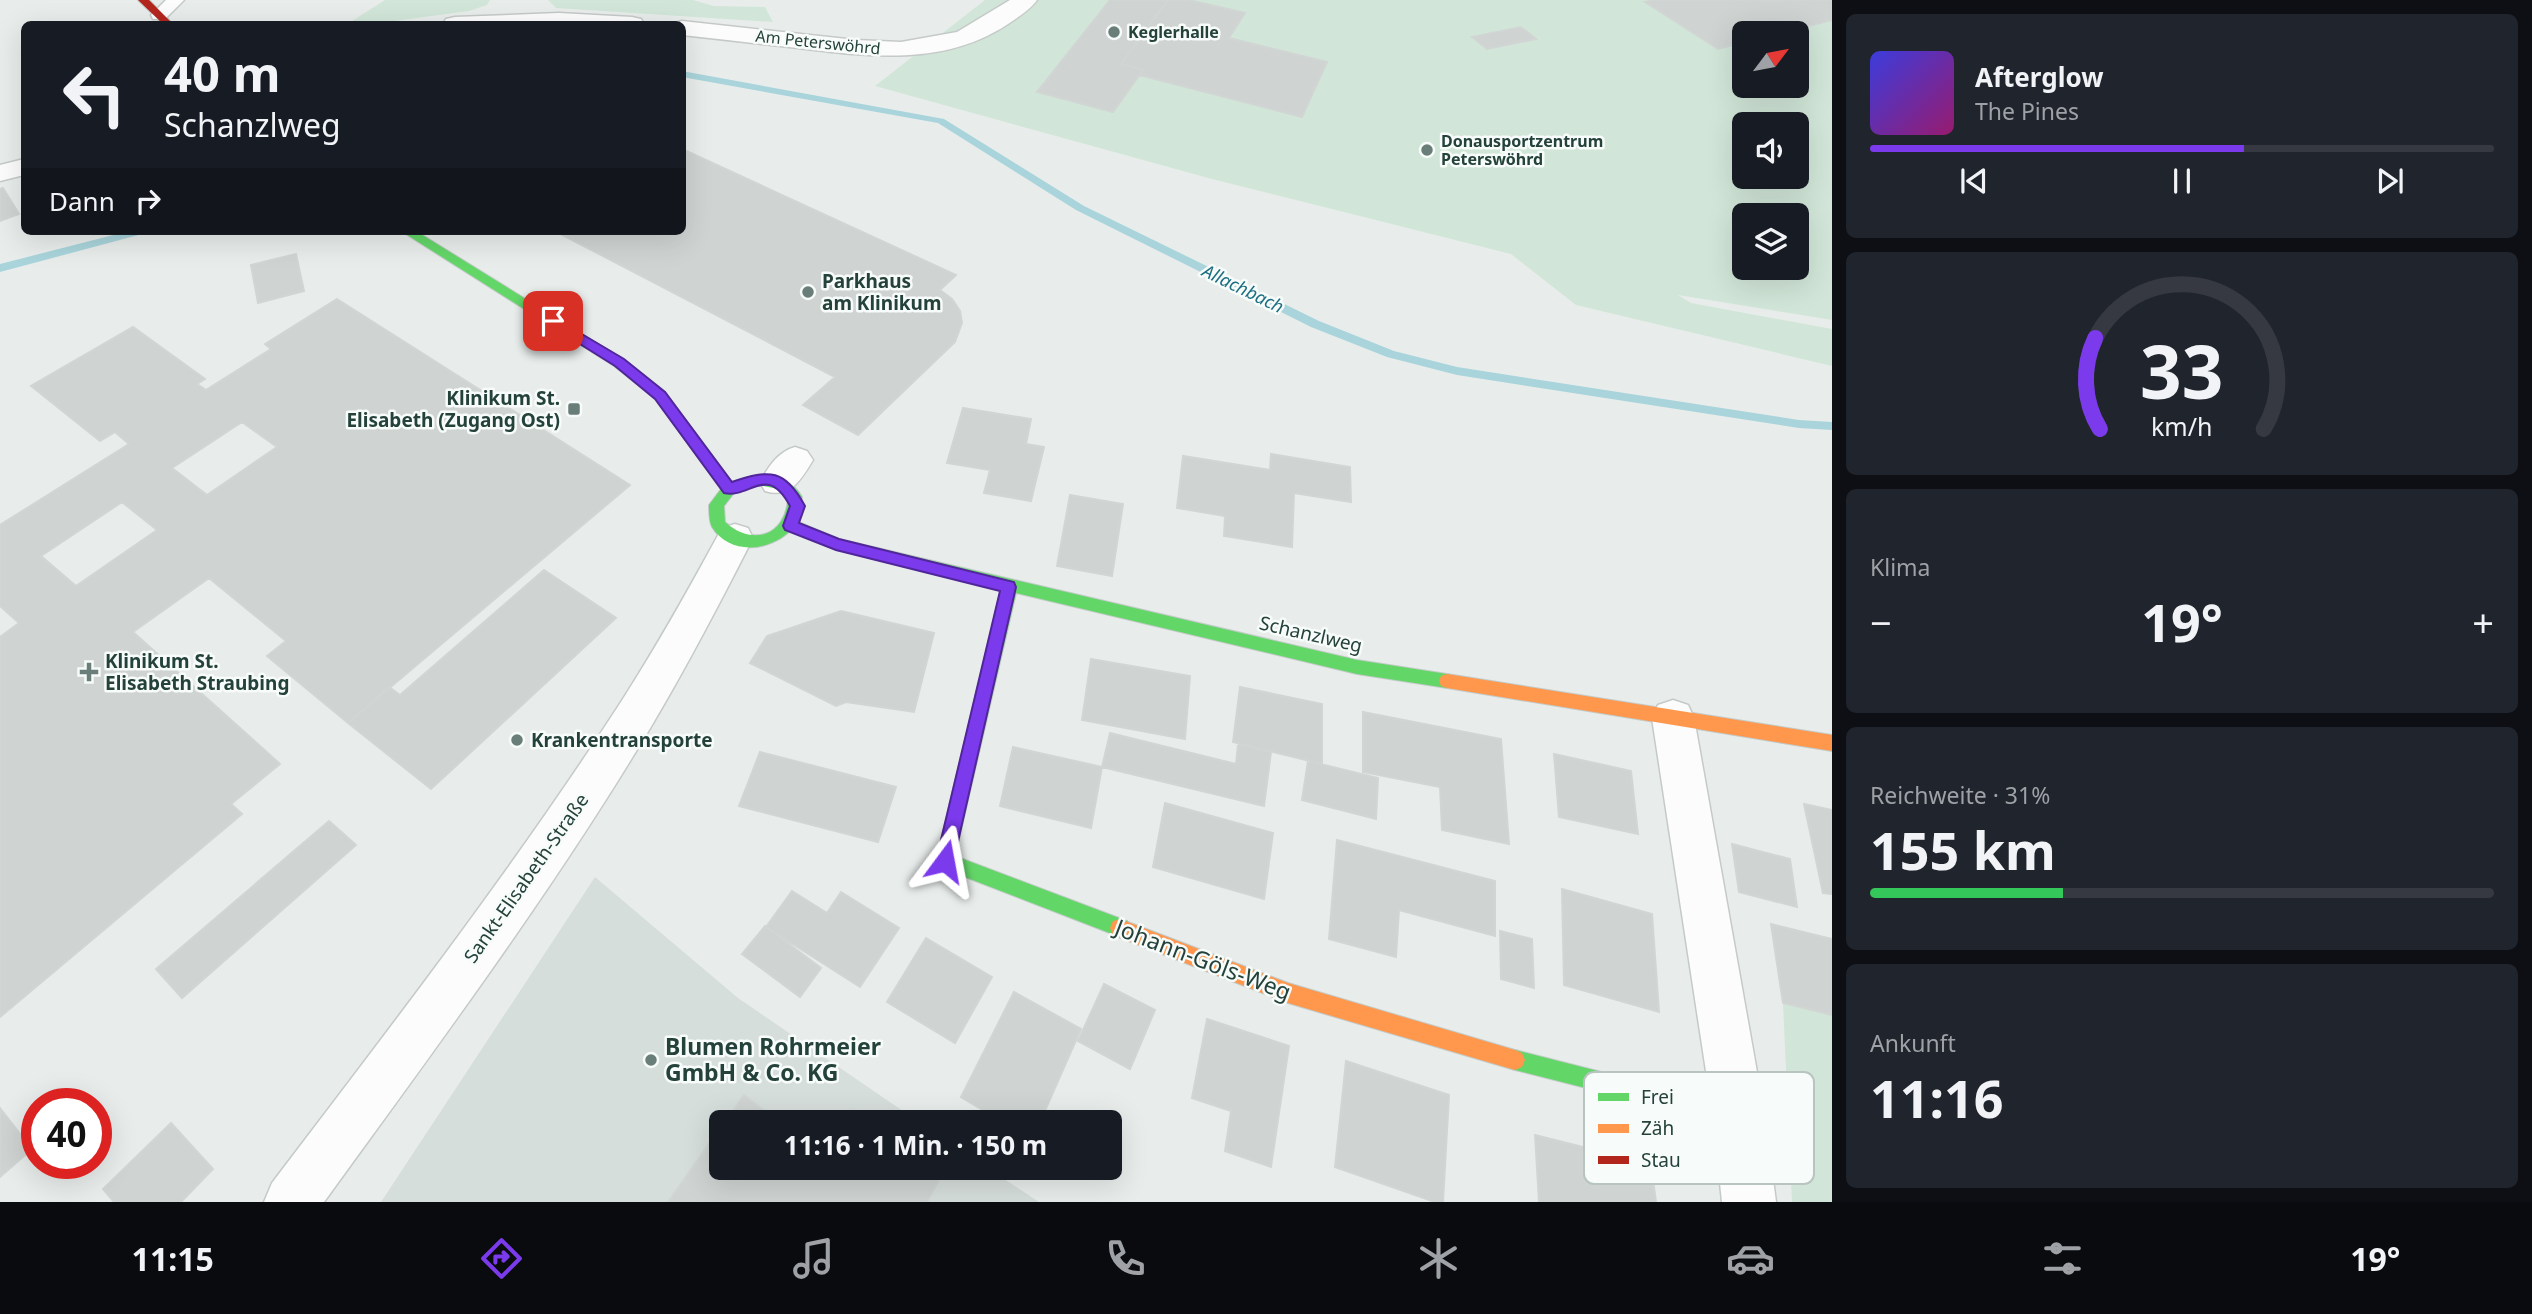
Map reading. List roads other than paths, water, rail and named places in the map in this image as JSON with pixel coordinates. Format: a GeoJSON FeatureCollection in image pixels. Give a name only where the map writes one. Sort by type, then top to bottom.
{"type":"FeatureCollection","features":[{"type":"Feature","properties":{"kind":"street"},"geometry":{"type":"LineString","coordinates":[[144,0],[163,20]]}},
{"type":"Feature","properties":{"kind":"street","name":"Am Peterswöhrd"},"geometry":{"type":"LineString","coordinates":[[686,28],[854,48],[888,50],[929,47],[966,36],[1001,19],[1025,0]]}},
{"type":"Feature","properties":{"kind":"street"},"geometry":{"type":"LineString","coordinates":[[533,21],[577,21]]}},
{"type":"Feature","properties":{"kind":"street"},"geometry":{"type":"LineString","coordinates":[[0,173],[21,168]]}},
{"type":"Feature","properties":{"kind":"street"},"geometry":{"type":"LineString","coordinates":[[413,235],[619,363],[660,395],[729,489]]}},
{"type":"Feature","properties":{"kind":"street"},"geometry":{"type":"LineString","coordinates":[[786,471],[788,488],[797,506],[790,526],[771,538],[746,541],[735,538],[724,531],[715,514],[716,505],[729,489],[786,471]]}},
{"type":"Feature","properties":{"kind":"street","name":"Schanzlweg"},"geometry":{"type":"LineString","coordinates":[[790,526],[836,544],[1357,667],[1832,743]]}},
{"type":"Feature","properties":{"kind":"street","name":"Sankt-Elisabeth-Straße"},"geometry":{"type":"LineString","coordinates":[[291,1202],[438,1003],[606,764],[711,585],[735,538]]}},
{"type":"Feature","properties":{"kind":"street","name":"Johann-Göls-Weg"},"geometry":{"type":"LineString","coordinates":[[1009,587],[945,861],[1288,993],[1484,1052],[1584,1077]]}},
{"type":"Feature","properties":{"kind":"street"},"geometry":{"type":"LineString","coordinates":[[1673,718],[1732,1072]]}},
{"type":"Feature","properties":{"kind":"street"},"geometry":{"type":"LineString","coordinates":[[1747,1184],[1749,1202]]}},
{"type":"Feature","properties":{"kind":"lane"},"geometry":{"type":"LineString","coordinates":[[163,20],[176,0]]}},
{"type":"Feature","properties":{"kind":"waterway","name":"Allachbach"},"geometry":{"type":"LineString","coordinates":[[686,75],[941,121],[1080,208],[1315,324],[1391,354],[1457,371],[1799,424],[1832,426]]}},
{"type":"Feature","properties":{"kind":"waterway","name":"Allachbach"},"geometry":{"type":"LineString","coordinates":[[0,268],[127,235]]}},
{"type":"Feature","properties":{"kind":"place","name":"Keglerhalle"},"geometry":{"type":"Point","coordinates":[1114,32]}},
{"type":"Feature","properties":{"kind":"place","name":"Donausportzentrum Peterswöhrd"},"geometry":{"type":"Point","coordinates":[1427,150]}},
{"type":"Feature","properties":{"kind":"place","name":"Parkhaus am Klinikum"},"geometry":{"type":"Point","coordinates":[808,292]}},
{"type":"Feature","properties":{"kind":"place","name":"Klinikum St. Elisabeth (Zugang Ost)"},"geometry":{"type":"Point","coordinates":[574,409]}},
{"type":"Feature","properties":{"kind":"place","name":"Klinikum St. Elisabeth Straubing"},"geometry":{"type":"Point","coordinates":[89,672]}},
{"type":"Feature","properties":{"kind":"place","name":"Krankentransporte"},"geometry":{"type":"Point","coordinates":[517,740]}},
{"type":"Feature","properties":{"kind":"place","name":"Blumen Rohrmeier GmbH & Co. KG"},"geometry":{"type":"Point","coordinates":[651,1060]}}]}
